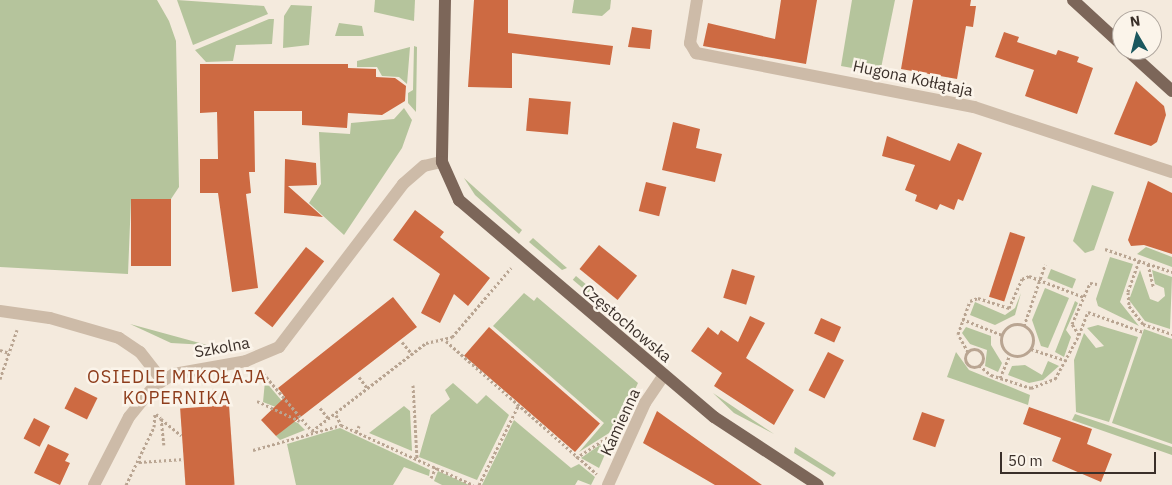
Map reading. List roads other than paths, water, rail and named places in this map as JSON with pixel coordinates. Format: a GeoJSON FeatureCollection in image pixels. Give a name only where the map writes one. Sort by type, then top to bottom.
{"type":"FeatureCollection","features":[{"type":"Feature","properties":{"kind":"main road"},"geometry":{"type":"LineString","coordinates":[[442,162],[445,0]]}},
{"type":"Feature","properties":{"kind":"main road"},"geometry":{"type":"LineString","coordinates":[[1073,0],[1112,36]]}},
{"type":"Feature","properties":{"kind":"main road"},"geometry":{"type":"LineString","coordinates":[[1138,60],[1172,91]]}},
{"type":"Feature","properties":{"kind":"main road","name":"Częstochowska"},"geometry":{"type":"LineString","coordinates":[[442,162],[459,200],[714,417],[818,485]]}},
{"type":"Feature","properties":{"kind":"street","name":"Hugona Kołłątaja"},"geometry":{"type":"LineString","coordinates":[[697,0],[690,43],[696,53],[974,107],[1172,172]]}},
{"type":"Feature","properties":{"kind":"street","name":"Szkolna"},"geometry":{"type":"LineString","coordinates":[[161,379],[199,366],[252,360],[279,347],[403,184],[424,166],[442,162]]}},
{"type":"Feature","properties":{"kind":"street"},"geometry":{"type":"LineString","coordinates":[[0,312],[50,318],[119,338],[140,352],[161,379],[129,417],[94,485]]}},
{"type":"Feature","properties":{"kind":"street","name":"Kamienna"},"geometry":{"type":"LineString","coordinates":[[604,480],[645,403],[664,375]]}},
{"type":"Feature","properties":{"kind":"district","name":"OSIEDLE MIKOŁAJA KOPERNIKA"},"geometry":{"type":"Point","coordinates":[177,388]}}]}
